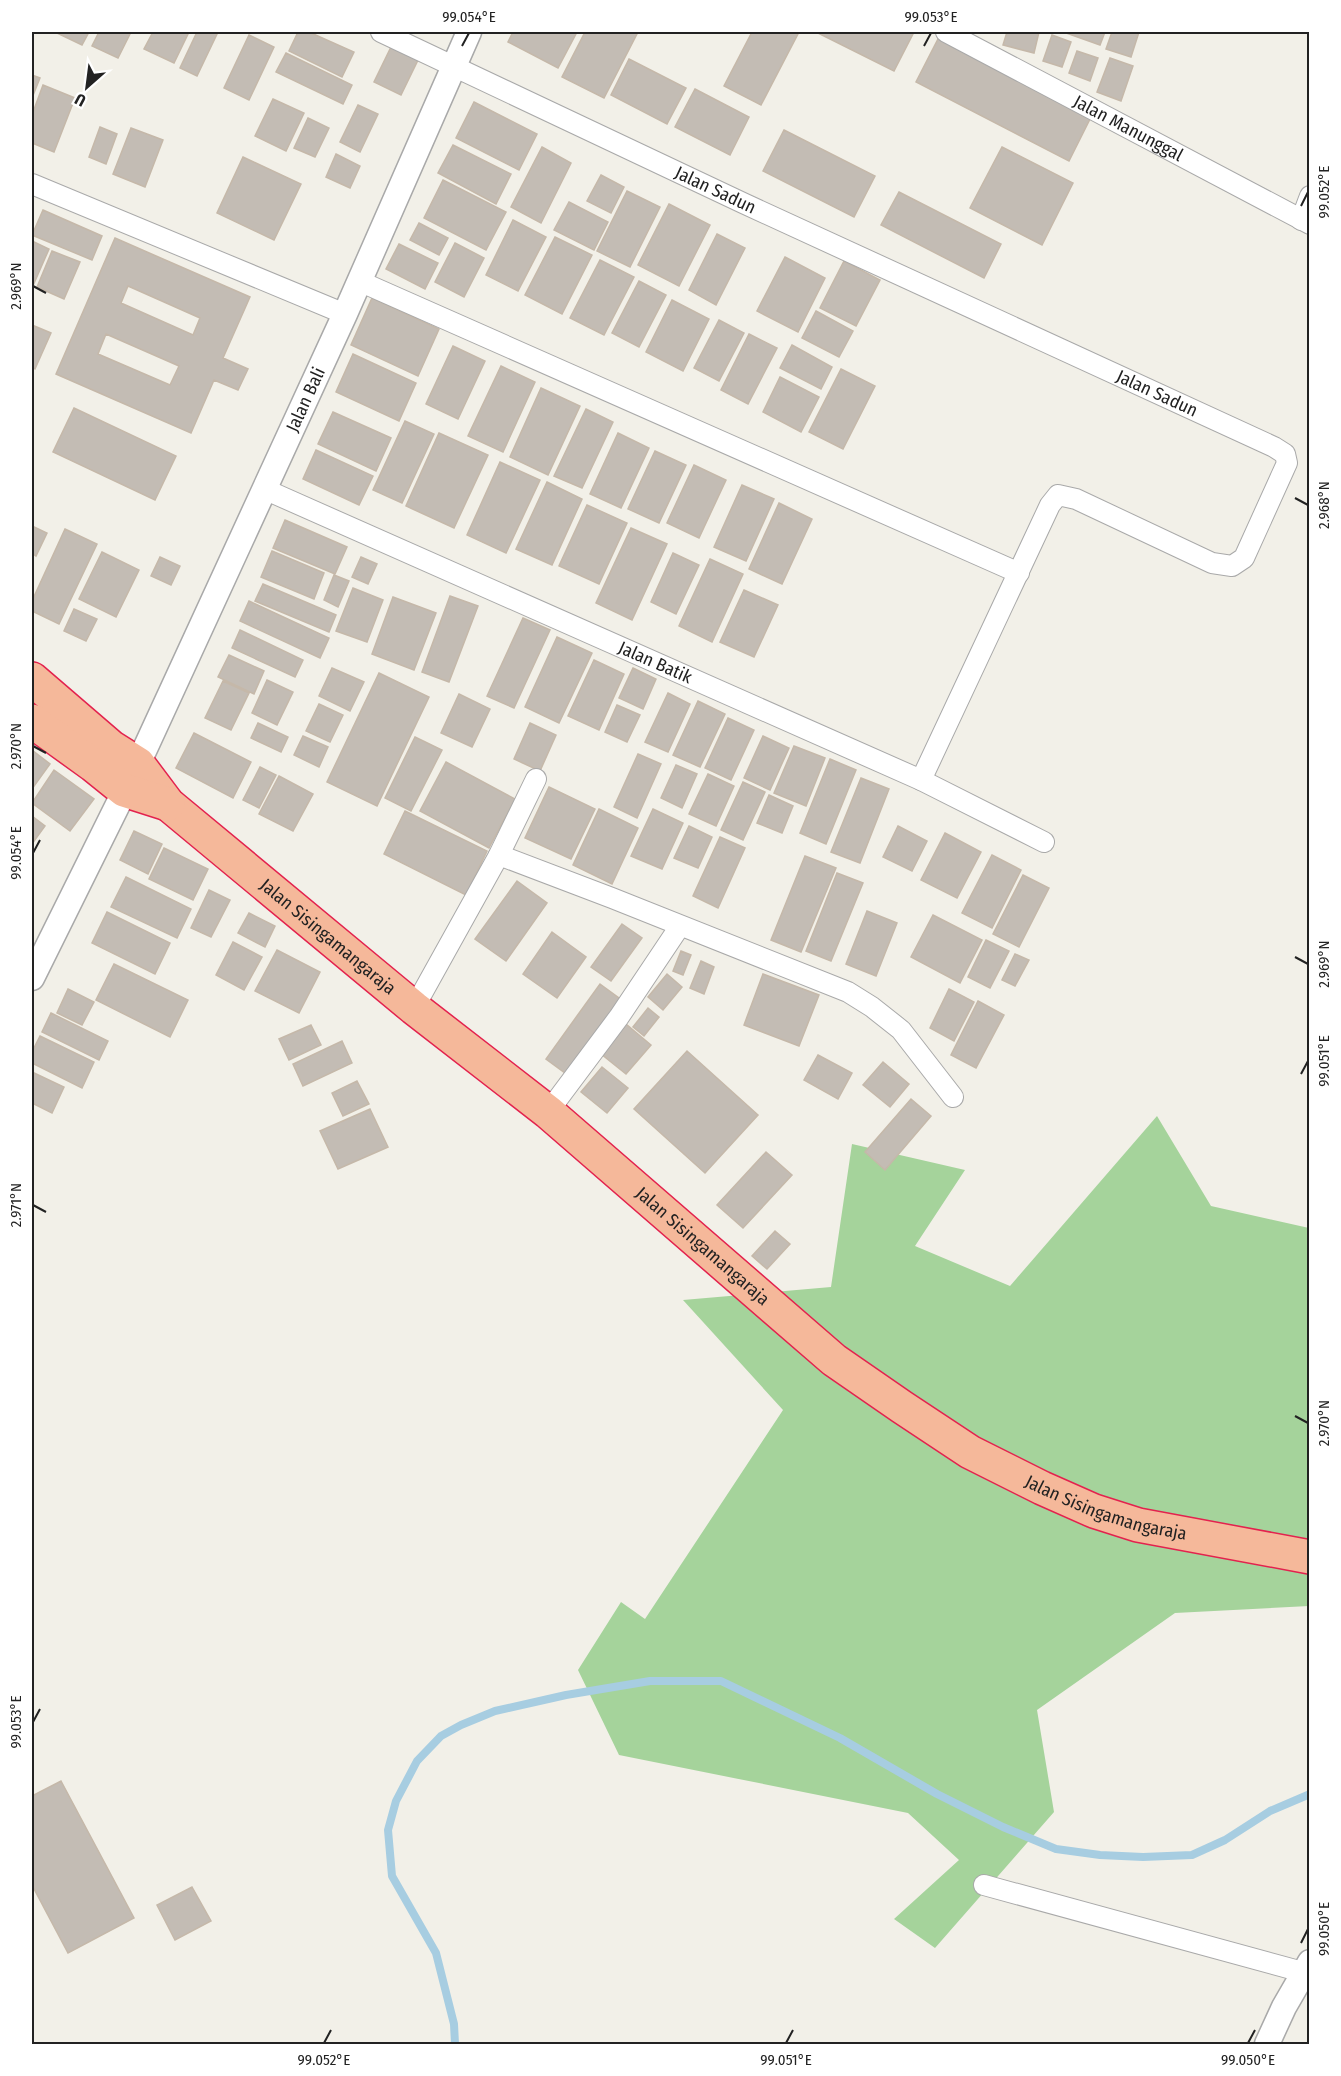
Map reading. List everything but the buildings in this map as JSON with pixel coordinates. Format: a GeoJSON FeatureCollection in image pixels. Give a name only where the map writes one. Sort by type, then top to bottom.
{"type":"FeatureCollection","features":[{"type":"Feature","properties":{"kind":"highway"},"geometry":{"type":"LineString","coordinates":[[32,679],[111,747],[131,777]]}},
{"type":"Feature","properties":{"kind":"highway"},"geometry":{"type":"LineString","coordinates":[[32,721],[93,765],[131,777]]}},
{"type":"Feature","properties":{"kind":"highway","name":"Jalan Sisingamangaraja"},"geometry":{"type":"LineString","coordinates":[[131,777],[168,804],[414,1008],[548,1112],[834,1360],[970,1452],[1084,1507],[1138,1525],[1310,1557]]}},
{"type":"Feature","properties":{"kind":"street"},"geometry":{"type":"LineString","coordinates":[[381,32],[454,67]]}},
{"type":"Feature","properties":{"kind":"street","name":"Jalan Bali"},"geometry":{"type":"LineString","coordinates":[[32,978],[131,777],[345,314],[469,32]]}},
{"type":"Feature","properties":{"kind":"street","name":"Jalan Manunggal"},"geometry":{"type":"LineString","coordinates":[[946,32],[1305,222]]}},
{"type":"Feature","properties":{"kind":"street","name":"Jalan Sadun"},"geometry":{"type":"LineString","coordinates":[[454,67],[742,203],[1275,447],[1285,454],[1287,463],[1244,558],[1232,566],[1212,563],[1076,499],[1058,495],[1050,505],[921,780]]}},
{"type":"Feature","properties":{"kind":"street"},"geometry":{"type":"LineString","coordinates":[[32,184],[345,314]]}},
{"type":"Feature","properties":{"kind":"street"},"geometry":{"type":"LineString","coordinates":[[1305,222],[1310,196]]}},
{"type":"Feature","properties":{"kind":"street"},"geometry":{"type":"LineString","coordinates":[[359,281],[1019,573]]}},
{"type":"Feature","properties":{"kind":"street","name":"Jalan Batik"},"geometry":{"type":"LineString","coordinates":[[264,489],[921,780],[1044,842]]}},
{"type":"Feature","properties":{"kind":"street"},"geometry":{"type":"LineString","coordinates":[[414,1008],[499,855],[536,779]]}},
{"type":"Feature","properties":{"kind":"street"},"geometry":{"type":"LineString","coordinates":[[499,855],[848,992],[901,1030],[954,1097]]}},
{"type":"Feature","properties":{"kind":"street"},"geometry":{"type":"LineString","coordinates":[[548,1112],[619,1017],[680,926]]}},
{"type":"Feature","properties":{"kind":"street"},"geometry":{"type":"LineString","coordinates":[[984,1885],[1307,1969],[1284,2007],[1267,2044]]}},
{"type":"Feature","properties":{"kind":"green space"},"geometry":{"type":"Polygon","coordinates":[[[1157,1116],[1211,1206],[1309,1228],[1309,1606],[1175,1613],[1037,1710],[1054,1812],[935,1948],[894,1919],[959,1860],[908,1813],[619,1755],[578,1670],[621,1602],[645,1619],[783,1410],[683,1300],[831,1287],[852,1144],[965,1170],[915,1246],[1010,1286],[1157,1116]]]}},
{"type":"Feature","properties":{"kind":"waterway"},"geometry":{"type":"LineString","coordinates":[[455,2044],[454,2024],[436,1953],[392,1876],[388,1830],[396,1801],[417,1761],[441,1736],[495,1711],[566,1695],[650,1681],[721,1681],[840,1738],[937,1794],[1003,1827],[1056,1849],[1100,1855],[1143,1857],[1192,1855],[1225,1840],[1270,1811],[1310,1794]]}}]}
